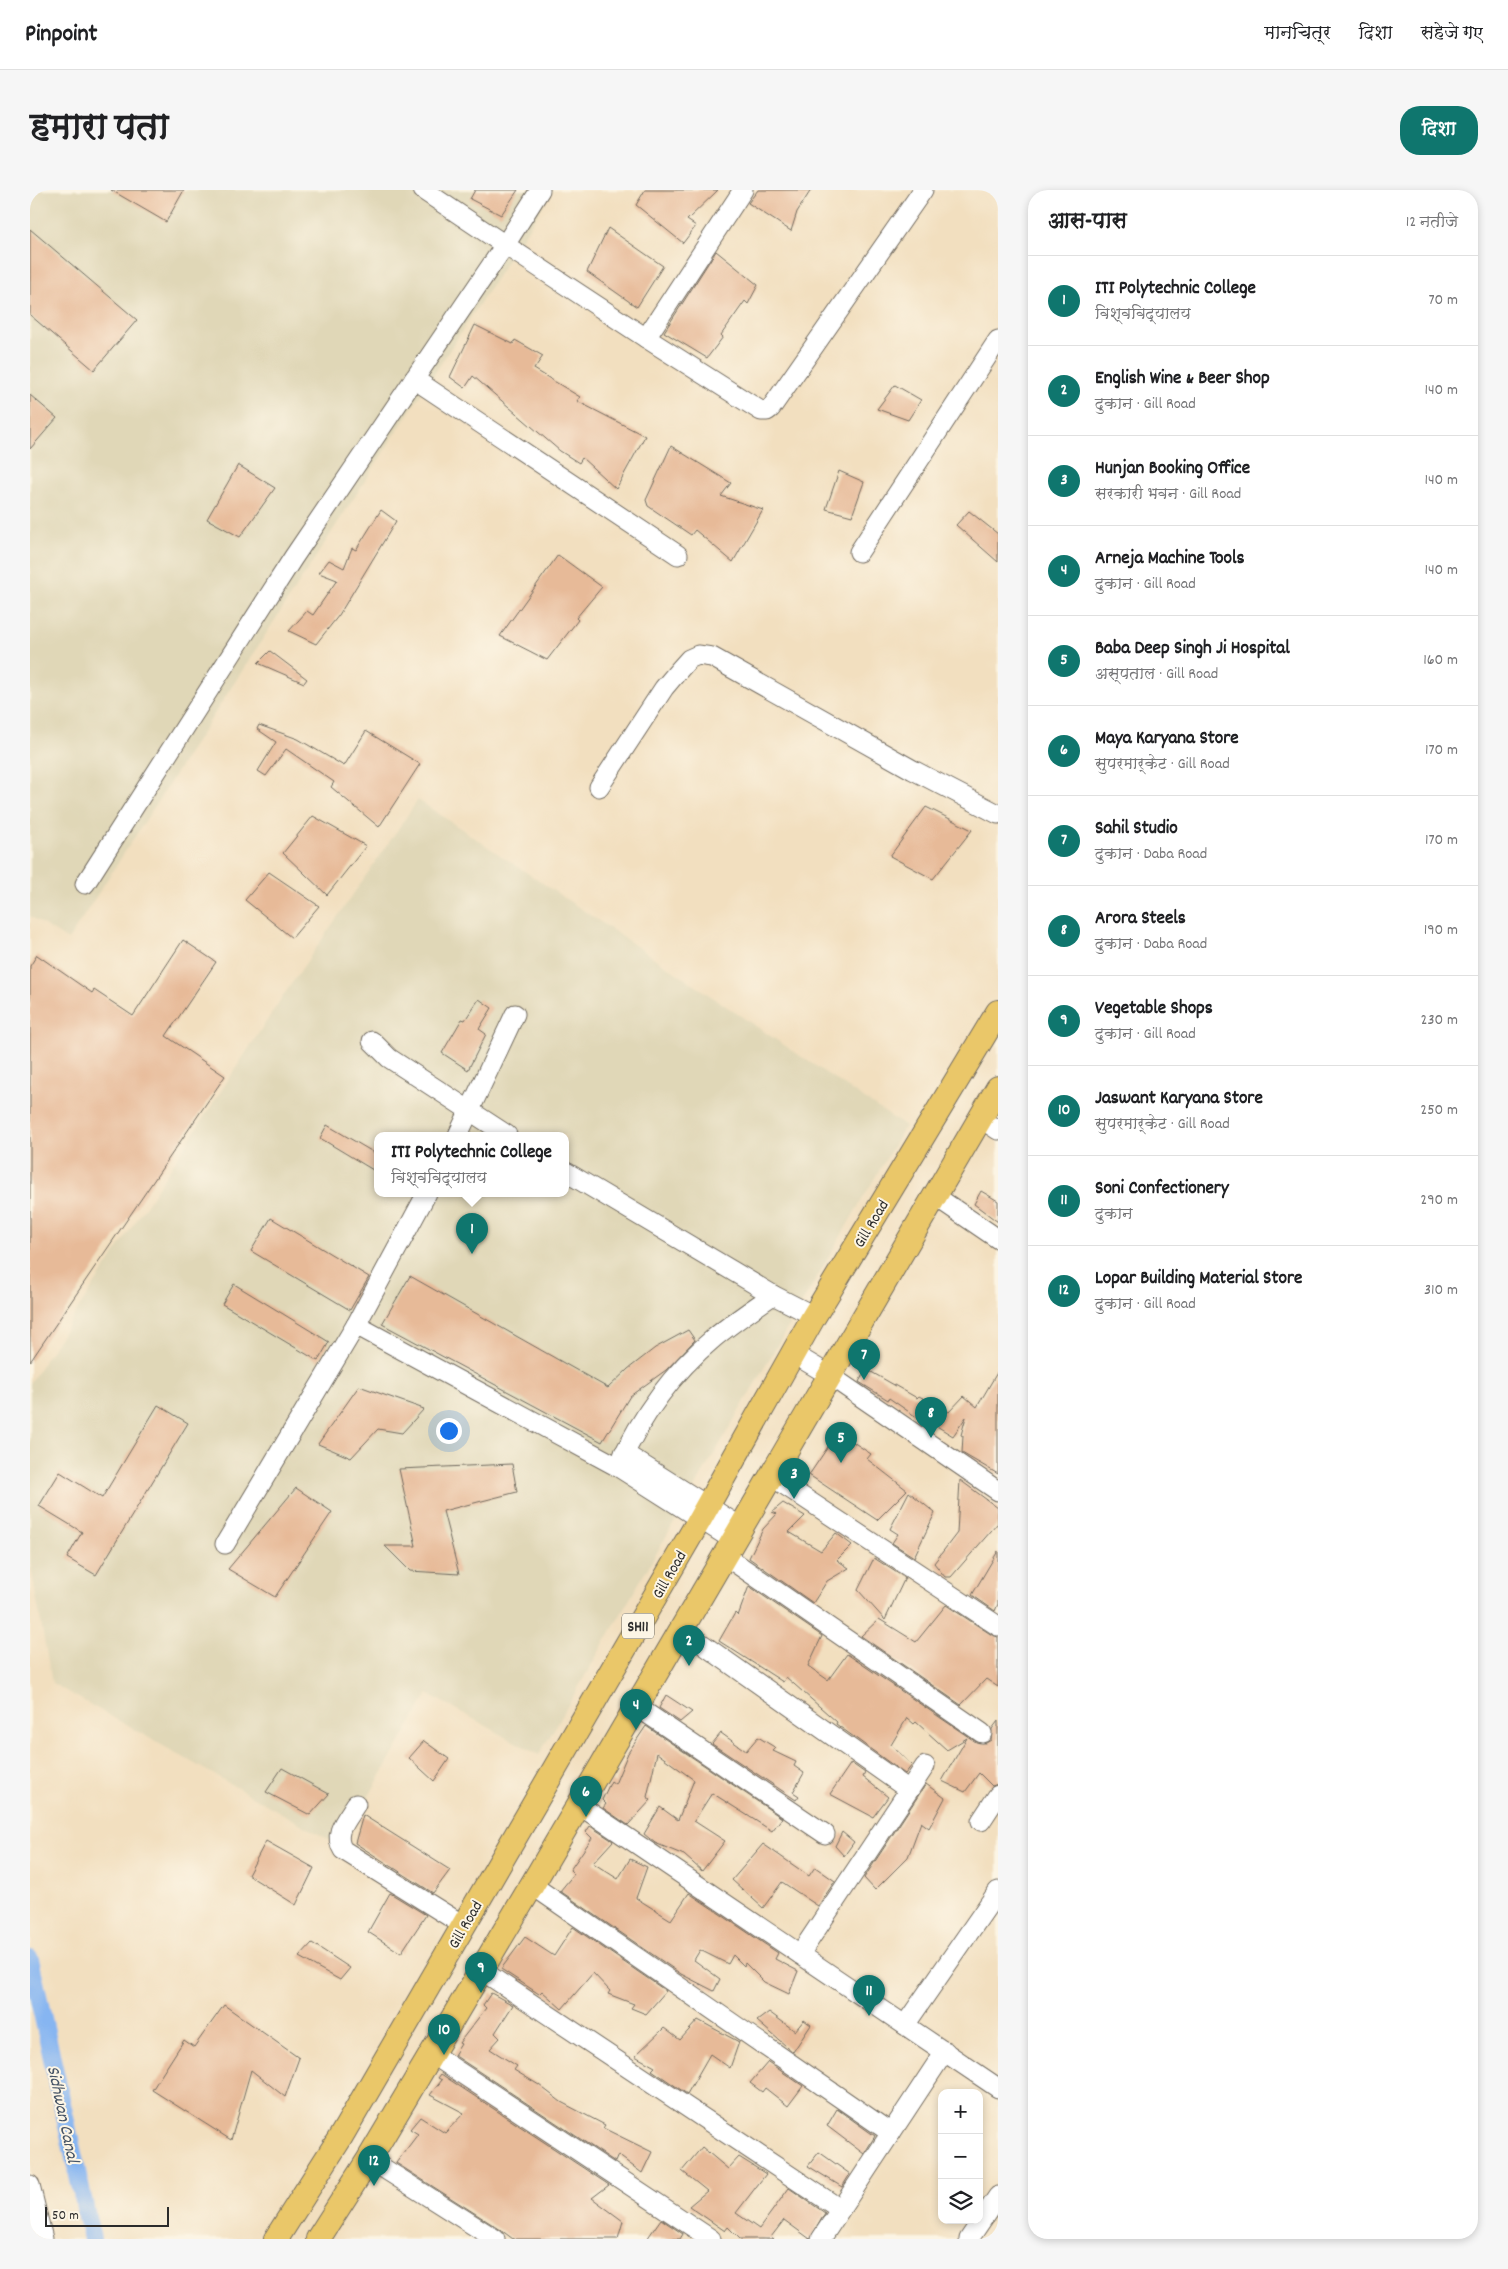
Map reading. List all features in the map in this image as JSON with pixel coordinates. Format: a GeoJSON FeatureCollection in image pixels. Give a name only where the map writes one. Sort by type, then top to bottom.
{"type":"FeatureCollection","features":[{"type":"Feature","properties":{"kind":"main road","name":"Gill Road"},"geometry":{"type":"LineString","coordinates":[[276,2239],[340,2138],[704,1512],[792,1353],[998,1012]]}},
{"type":"Feature","properties":{"kind":"main road","name":"SH11"},"geometry":{"type":"LineString","coordinates":[[318,2239],[369,2159],[482,1970],[935,1196],[989,1124],[998,1088]]}},
{"type":"Feature","properties":{"kind":"street"},"geometry":{"type":"LineString","coordinates":[[423,190],[646,338],[761,411],[767,411],[771,408],[923,190]]}},
{"type":"Feature","properties":{"kind":"street"},"geometry":{"type":"LineString","coordinates":[[85,884],[293,558],[505,245],[540,190]]}},
{"type":"Feature","properties":{"kind":"street"},"geometry":{"type":"LineString","coordinates":[[646,338],[743,190]]}},
{"type":"Feature","properties":{"kind":"street"},"geometry":{"type":"LineString","coordinates":[[859,552],[998,340]]}},
{"type":"Feature","properties":{"kind":"street"},"geometry":{"type":"LineString","coordinates":[[414,379],[678,555]]}},
{"type":"Feature","properties":{"kind":"street"},"geometry":{"type":"LineString","coordinates":[[599,787],[674,676],[689,659],[705,655],[712,657],[913,770],[998,814]]}},
{"type":"Feature","properties":{"kind":"street"},"geometry":{"type":"LineString","coordinates":[[460,1132],[514,1014]]}},
{"type":"Feature","properties":{"kind":"street"},"geometry":{"type":"LineString","coordinates":[[372,1040],[389,1058],[501,1132]]}},
{"type":"Feature","properties":{"kind":"street"},"geometry":{"type":"LineString","coordinates":[[569,1174],[772,1295],[814,1316]]}},
{"type":"Feature","properties":{"kind":"street"},"geometry":{"type":"LineString","coordinates":[[935,1196],[998,1239]]}},
{"type":"Feature","properties":{"kind":"street"},"geometry":{"type":"LineString","coordinates":[[225,1544],[356,1324],[425,1197]]}},
{"type":"Feature","properties":{"kind":"street"},"geometry":{"type":"LineString","coordinates":[[621,1460],[641,1422],[675,1375],[713,1338],[772,1295]]}},
{"type":"Feature","properties":{"kind":"street"},"geometry":{"type":"LineString","coordinates":[[356,1324],[621,1460],[704,1512],[733,1541],[982,1733]]}},
{"type":"Feature","properties":{"kind":"street"},"geometry":{"type":"LineString","coordinates":[[792,1353],[829,1375],[998,1491]]}},
{"type":"Feature","properties":{"kind":"street"},"geometry":{"type":"LineString","coordinates":[[771,1476],[998,1626]]}},
{"type":"Feature","properties":{"kind":"street"},"geometry":{"type":"LineString","coordinates":[[681,1629],[909,1790]]}},
{"type":"Feature","properties":{"kind":"street"},"geometry":{"type":"LineString","coordinates":[[636,1706],[825,1834]]}},
{"type":"Feature","properties":{"kind":"street"},"geometry":{"type":"LineString","coordinates":[[800,1954],[925,1766]]}},
{"type":"Feature","properties":{"kind":"street"},"geometry":{"type":"LineString","coordinates":[[981,1821],[998,1795]]}},
{"type":"Feature","properties":{"kind":"street"},"geometry":{"type":"LineString","coordinates":[[356,1804],[338,1835],[338,1842],[343,1850],[463,1925]]}},
{"type":"Feature","properties":{"kind":"street"},"geometry":{"type":"LineString","coordinates":[[578,1805],[944,2052],[996,2081]]}},
{"type":"Feature","properties":{"kind":"street"},"geometry":{"type":"LineString","coordinates":[[532,1884],[890,2133]]}},
{"type":"Feature","properties":{"kind":"street"},"geometry":{"type":"LineString","coordinates":[[905,2025],[998,1891]]}},
{"type":"Feature","properties":{"kind":"street"},"geometry":{"type":"LineString","coordinates":[[482,1970],[840,2209]]}},
{"type":"Feature","properties":{"kind":"street"},"geometry":{"type":"LineString","coordinates":[[821,2239],[944,2052]]}},
{"type":"Feature","properties":{"kind":"street"},"geometry":{"type":"LineString","coordinates":[[432,2054],[711,2239]]}},
{"type":"Feature","properties":{"kind":"street"},"geometry":{"type":"LineString","coordinates":[[369,2159],[495,2239]]}},
{"type":"Feature","properties":{"kind":"street"},"geometry":{"type":"LineString","coordinates":[[30,2185],[43,2239]]}},
{"type":"Feature","properties":{"kind":"street"},"geometry":{"type":"LineString","coordinates":[[969,2239],[998,2196]]}},
{"type":"Feature","properties":{"kind":"shaded area"},"geometry":{"type":"Polygon","coordinates":[[[30,190],[553,190],[68,940],[30,916],[30,190]]]}},
{"type":"Feature","properties":{"kind":"shaded area"},"geometry":{"type":"Polygon","coordinates":[[[418,800],[905,1126],[539,1755],[428,1694],[340,1846],[52,1683],[30,1562],[30,1383],[283,996],[418,800]]]}},
{"type":"Feature","properties":{"kind":"building"},"geometry":{"type":"Polygon","coordinates":[[[111,190],[184,190],[166,222],[111,190]]]}},
{"type":"Feature","properties":{"kind":"building"},"geometry":{"type":"Polygon","coordinates":[[[475,190],[518,190],[501,215],[470,199],[475,190]]]}},
{"type":"Feature","properties":{"kind":"building"},"geometry":{"type":"Polygon","coordinates":[[[645,190],[718,190],[687,220],[696,226],[683,243],[636,205],[645,190]]]}},
{"type":"Feature","properties":{"kind":"building"},"geometry":{"type":"Polygon","coordinates":[[[758,190],[811,190],[797,212],[791,231],[748,203],[758,190]]]}},
{"type":"Feature","properties":{"kind":"building"},"geometry":{"type":"Polygon","coordinates":[[[608,228],[663,266],[637,307],[587,272],[608,228]]]}},
{"type":"Feature","properties":{"kind":"building"},"geometry":{"type":"Polygon","coordinates":[[[30,229],[137,320],[94,370],[30,315],[30,229]]]}},
{"type":"Feature","properties":{"kind":"building"},"geometry":{"type":"Polygon","coordinates":[[[716,251],[758,285],[748,304],[745,301],[721,335],[723,337],[707,358],[664,332],[716,251]]]}},
{"type":"Feature","properties":{"kind":"building"},"geometry":{"type":"Polygon","coordinates":[[[475,325],[513,344],[515,340],[543,356],[534,369],[580,397],[577,401],[645,436],[616,489],[582,458],[579,463],[560,451],[473,376],[465,388],[450,377],[475,325]]]}},
{"type":"Feature","properties":{"kind":"building"},"geometry":{"type":"Polygon","coordinates":[[[895,385],[921,400],[908,420],[877,409],[895,385]]]}},
{"type":"Feature","properties":{"kind":"building"},"geometry":{"type":"Polygon","coordinates":[[[30,395],[57,418],[30,449],[30,395]]]}},
{"type":"Feature","properties":{"kind":"building"},"geometry":{"type":"Polygon","coordinates":[[[671,446],[731,483],[721,496],[763,510],[733,562],[695,530],[691,535],[648,506],[646,500],[671,446]]]}},
{"type":"Feature","properties":{"kind":"building"},"geometry":{"type":"Polygon","coordinates":[[[238,465],[275,488],[240,537],[207,519],[238,465]]]}},
{"type":"Feature","properties":{"kind":"building"},"geometry":{"type":"Polygon","coordinates":[[[839,471],[864,482],[852,516],[826,509],[839,471]]]}},
{"type":"Feature","properties":{"kind":"building"},"geometry":{"type":"Polygon","coordinates":[[[381,510],[396,521],[339,615],[316,644],[289,631],[307,611],[313,615],[337,580],[319,573],[329,560],[344,568],[352,548],[356,550],[381,510]]]}},
{"type":"Feature","properties":{"kind":"building"},"geometry":{"type":"Polygon","coordinates":[[[969,511],[998,534],[998,562],[956,525],[969,511]]]}},
{"type":"Feature","properties":{"kind":"building"},"geometry":{"type":"Polygon","coordinates":[[[558,555],[602,587],[576,618],[578,620],[547,660],[500,636],[558,555]]]}},
{"type":"Feature","properties":{"kind":"building"},"geometry":{"type":"Polygon","coordinates":[[[270,651],[307,679],[304,683],[258,663],[270,651]]]}},
{"type":"Feature","properties":{"kind":"building"},"geometry":{"type":"Polygon","coordinates":[[[259,725],[298,739],[344,766],[366,731],[420,764],[379,827],[331,787],[334,782],[286,749],[266,776],[258,771],[276,742],[257,729],[259,725]]]}},
{"type":"Feature","properties":{"kind":"building"},"geometry":{"type":"Polygon","coordinates":[[[926,807],[972,830],[933,879],[890,856],[926,807]]]}},
{"type":"Feature","properties":{"kind":"building"},"geometry":{"type":"Polygon","coordinates":[[[313,816],[366,846],[327,895],[283,853],[313,816]]]}},
{"type":"Feature","properties":{"kind":"building"},"geometry":{"type":"Polygon","coordinates":[[[269,872],[319,906],[292,938],[245,900],[269,872]]]}},
{"type":"Feature","properties":{"kind":"building"},"geometry":{"type":"Polygon","coordinates":[[[183,940],[216,962],[166,1036],[225,1076],[30,1362],[30,966],[37,955],[92,993],[94,990],[133,1016],[183,940]]]}},
{"type":"Feature","properties":{"kind":"building"},"geometry":{"type":"Polygon","coordinates":[[[479,999],[492,1008],[479,1029],[486,1034],[468,1070],[442,1053],[462,1019],[465,1020],[479,999]]]}},
{"type":"Feature","properties":{"kind":"building"},"geometry":{"type":"Polygon","coordinates":[[[327,1125],[374,1153],[374,1171],[320,1138],[327,1125]]]}},
{"type":"Feature","properties":{"kind":"building"},"geometry":{"type":"Polygon","coordinates":[[[981,1191],[998,1201],[998,1222],[974,1204],[981,1191]]]}},
{"type":"Feature","properties":{"kind":"building"},"geometry":{"type":"Polygon","coordinates":[[[271,1218],[369,1277],[350,1310],[251,1251],[271,1218]]]}},
{"type":"Feature","properties":{"kind":"building"},"geometry":{"type":"Polygon","coordinates":[[[410,1276],[608,1388],[628,1369],[655,1348],[688,1330],[695,1340],[666,1370],[630,1396],[602,1442],[382,1324],[410,1276]]]}},
{"type":"Feature","properties":{"kind":"building"},"geometry":{"type":"Polygon","coordinates":[[[234,1284],[329,1342],[318,1361],[222,1304],[234,1284]]]}},
{"type":"Feature","properties":{"kind":"building"},"geometry":{"type":"Polygon","coordinates":[[[866,1369],[917,1398],[919,1396],[949,1412],[964,1396],[977,1407],[998,1371],[998,1474],[962,1453],[963,1436],[961,1435],[966,1417],[953,1436],[930,1422],[928,1425],[889,1398],[888,1400],[859,1382],[866,1369]]]}},
{"type":"Feature","properties":{"kind":"building"},"geometry":{"type":"Polygon","coordinates":[[[359,1386],[424,1409],[402,1433],[378,1429],[351,1458],[318,1444],[359,1386]]]}},
{"type":"Feature","properties":{"kind":"building"},"geometry":{"type":"Polygon","coordinates":[[[158,1405],[188,1423],[96,1575],[67,1558],[82,1532],[39,1506],[60,1472],[102,1498],[158,1405]]]}},
{"type":"Feature","properties":{"kind":"building"},"geometry":{"type":"Polygon","coordinates":[[[838,1432],[871,1454],[867,1459],[907,1490],[877,1520],[809,1475],[838,1432]]]}},
{"type":"Feature","properties":{"kind":"building"},"geometry":{"type":"Polygon","coordinates":[[[512,1464],[517,1492],[443,1511],[459,1574],[410,1571],[385,1546],[416,1546],[399,1469],[512,1464]]]}},
{"type":"Feature","properties":{"kind":"building"},"geometry":{"type":"Polygon","coordinates":[[[960,1480],[998,1508],[998,1523],[951,1577],[945,1577],[934,1563],[957,1533],[960,1480]]]}},
{"type":"Feature","properties":{"kind":"building"},"geometry":{"type":"Polygon","coordinates":[[[296,1488],[332,1512],[275,1597],[228,1569],[296,1488]]]}},
{"type":"Feature","properties":{"kind":"building"},"geometry":{"type":"Polygon","coordinates":[[[909,1492],[935,1513],[914,1557],[892,1543],[898,1534],[890,1529],[909,1492]]]}},
{"type":"Feature","properties":{"kind":"building"},"geometry":{"type":"Polygon","coordinates":[[[783,1503],[805,1516],[789,1532],[821,1551],[836,1533],[852,1545],[837,1560],[849,1568],[827,1581],[813,1603],[749,1558],[763,1529],[777,1514],[772,1512],[783,1503]]]}},
{"type":"Feature","properties":{"kind":"building"},"geometry":{"type":"Polygon","coordinates":[[[998,1551],[998,1604],[995,1611],[972,1595],[998,1551]]]}},
{"type":"Feature","properties":{"kind":"building"},"geometry":{"type":"Polygon","coordinates":[[[874,1558],[905,1578],[885,1620],[858,1590],[874,1558]]]}},
{"type":"Feature","properties":{"kind":"building"},"geometry":{"type":"Polygon","coordinates":[[[749,1586],[822,1636],[808,1666],[828,1680],[847,1654],[976,1742],[986,1743],[991,1740],[992,1729],[998,1721],[998,1784],[992,1786],[979,1773],[965,1792],[942,1781],[967,1738],[947,1750],[916,1722],[914,1724],[907,1718],[891,1745],[912,1765],[905,1774],[836,1724],[837,1722],[786,1677],[783,1682],[719,1641],[735,1613],[738,1616],[749,1586]]]}},
{"type":"Feature","properties":{"kind":"building"},"geometry":{"type":"Polygon","coordinates":[[[946,1605],[998,1637],[998,1687],[986,1679],[961,1705],[861,1636],[879,1619],[916,1642],[946,1605]]]}},
{"type":"Feature","properties":{"kind":"building"},"geometry":{"type":"Polygon","coordinates":[[[666,1695],[692,1712],[680,1722],[659,1708],[666,1695]]]}},
{"type":"Feature","properties":{"kind":"building"},"geometry":{"type":"Polygon","coordinates":[[[646,1726],[782,1818],[772,1831],[712,1793],[694,1821],[725,1841],[702,1871],[684,1855],[655,1843],[644,1834],[660,1807],[678,1820],[694,1780],[657,1753],[647,1797],[651,1800],[628,1825],[603,1808],[606,1804],[602,1800],[611,1781],[615,1784],[628,1753],[646,1726]]]}},
{"type":"Feature","properties":{"kind":"building"},"geometry":{"type":"Polygon","coordinates":[[[721,1733],[746,1751],[758,1737],[776,1748],[773,1751],[796,1762],[794,1766],[804,1773],[793,1792],[799,1796],[796,1800],[712,1744],[721,1733]]]}},
{"type":"Feature","properties":{"kind":"building"},"geometry":{"type":"Polygon","coordinates":[[[424,1741],[449,1759],[434,1781],[409,1758],[424,1741]]]}},
{"type":"Feature","properties":{"kind":"building"},"geometry":{"type":"Polygon","coordinates":[[[851,1763],[865,1773],[863,1777],[888,1797],[873,1817],[830,1794],[851,1763]]]}},
{"type":"Feature","properties":{"kind":"building"},"geometry":{"type":"Polygon","coordinates":[[[282,1768],[329,1794],[310,1815],[266,1792],[282,1768]]]}},
{"type":"Feature","properties":{"kind":"building"},"geometry":{"type":"Polygon","coordinates":[[[926,1784],[945,1798],[929,1828],[921,1822],[908,1857],[875,1890],[864,1878],[926,1784]]]}},
{"type":"Feature","properties":{"kind":"building"},"geometry":{"type":"Polygon","coordinates":[[[363,1815],[450,1870],[433,1893],[355,1843],[363,1815]]]}},
{"type":"Feature","properties":{"kind":"building"},"geometry":{"type":"Polygon","coordinates":[[[590,1826],[613,1841],[593,1863],[618,1879],[630,1859],[647,1867],[636,1898],[671,1920],[689,1893],[778,1953],[775,1959],[798,1971],[789,1994],[764,1982],[745,1963],[744,1966],[733,1955],[728,1964],[700,1950],[694,1960],[720,1979],[714,1991],[681,1974],[560,1891],[574,1874],[570,1870],[592,1838],[586,1832],[590,1826]]]}},
{"type":"Feature","properties":{"kind":"building"},"geometry":{"type":"Polygon","coordinates":[[[842,1832],[854,1842],[844,1856],[835,1846],[842,1832]]]}},
{"type":"Feature","properties":{"kind":"building"},"geometry":{"type":"Polygon","coordinates":[[[266,1841],[314,1868],[296,1905],[248,1875],[266,1841]]]}},
{"type":"Feature","properties":{"kind":"building"},"geometry":{"type":"Polygon","coordinates":[[[763,1844],[809,1876],[815,1867],[835,1881],[818,1906],[782,1882],[763,1908],[732,1880],[763,1844]]]}},
{"type":"Feature","properties":{"kind":"building"},"geometry":{"type":"Polygon","coordinates":[[[390,1893],[426,1915],[401,1953],[368,1932],[390,1893]]]}},
{"type":"Feature","properties":{"kind":"building"},"geometry":{"type":"Polygon","coordinates":[[[573,1927],[666,1991],[646,2014],[631,2008],[634,2004],[608,1994],[610,1991],[593,1973],[562,2009],[542,1991],[539,1994],[501,1969],[525,1937],[554,1956],[573,1927]]]}},
{"type":"Feature","properties":{"kind":"building"},"geometry":{"type":"Polygon","coordinates":[[[312,1943],[350,1968],[340,1980],[299,1957],[312,1943]]]}},
{"type":"Feature","properties":{"kind":"building"},"geometry":{"type":"Polygon","coordinates":[[[491,1993],[513,2005],[495,2033],[500,2038],[490,2049],[517,2066],[514,2070],[539,2085],[561,2102],[605,2125],[603,2128],[652,2152],[642,2173],[618,2155],[615,2162],[454,2055],[461,2044],[459,2043],[486,2008],[483,2005],[491,1993]]]}},
{"type":"Feature","properties":{"kind":"building"},"geometry":{"type":"Polygon","coordinates":[[[224,2005],[299,2058],[285,2097],[251,2070],[231,2140],[152,2090],[184,2040],[194,2047],[224,2005]]]}},
{"type":"Feature","properties":{"kind":"building"},"geometry":{"type":"Polygon","coordinates":[[[769,2012],[795,2031],[804,2020],[811,2025],[793,2052],[757,2021],[769,2012]]]}},
{"type":"Feature","properties":{"kind":"building"},"geometry":{"type":"Polygon","coordinates":[[[698,2020],[739,2042],[730,2068],[710,2054],[687,2094],[652,2070],[655,2067],[635,2056],[664,2028],[680,2040],[698,2020]]]}},
{"type":"Feature","properties":{"kind":"building"},"geometry":{"type":"Polygon","coordinates":[[[768,2062],[803,2086],[788,2106],[765,2088],[762,2092],[750,2083],[768,2062]]]}},
{"type":"Feature","properties":{"kind":"building"},"geometry":{"type":"Polygon","coordinates":[[[441,2074],[609,2185],[592,2198],[623,2221],[618,2239],[513,2239],[396,2163],[418,2134],[410,2129],[420,2117],[445,2133],[464,2113],[430,2095],[442,2080],[438,2078],[441,2074]]]}},
{"type":"Feature","properties":{"kind":"building"},"geometry":{"type":"Polygon","coordinates":[[[837,2109],[875,2136],[864,2154],[827,2126],[837,2109]]]}},
{"type":"Feature","properties":{"kind":"building"},"geometry":{"type":"Polygon","coordinates":[[[702,2147],[728,2169],[739,2157],[766,2174],[736,2213],[759,2229],[789,2188],[825,2213],[810,2239],[784,2220],[771,2237],[774,2239],[740,2239],[728,2227],[725,2231],[689,2206],[707,2191],[682,2171],[702,2147]]]}},
{"type":"Feature","properties":{"kind":"building"},"geometry":{"type":"Polygon","coordinates":[[[819,2152],[850,2174],[842,2187],[808,2166],[819,2152]]]}},
{"type":"Feature","properties":{"kind":"building"},"geometry":{"type":"Polygon","coordinates":[[[661,2219],[683,2234],[680,2239],[647,2239],[661,2219]]]}},
{"type":"Feature","properties":{"kind":"waterway","name":"Sidhwan Canal"},"geometry":{"type":"LineString","coordinates":[[30,1959],[92,2239]]}},
{"type":"Feature","properties":{"kind":"place","name":"ITI Polytechnic College"},"geometry":{"type":"Point","coordinates":[472,1254]}},
{"type":"Feature","properties":{"kind":"place","name":"Sahil Studio"},"geometry":{"type":"Point","coordinates":[864,1380]}},
{"type":"Feature","properties":{"kind":"place","name":"Arora Steels"},"geometry":{"type":"Point","coordinates":[931,1438]}},
{"type":"Feature","properties":{"kind":"place","name":"Baba Deep Singh Ji Hospital"},"geometry":{"type":"Point","coordinates":[841,1463]}},
{"type":"Feature","properties":{"kind":"place","name":"Hunjan Booking Office"},"geometry":{"type":"Point","coordinates":[794,1499]}},
{"type":"Feature","properties":{"kind":"place","name":"English Wine & Beer Shop"},"geometry":{"type":"Point","coordinates":[689,1666]}},
{"type":"Feature","properties":{"kind":"place","name":"Arneja Machine Tools"},"geometry":{"type":"Point","coordinates":[636,1730]}},
{"type":"Feature","properties":{"kind":"place","name":"Maya Karyana Store"},"geometry":{"type":"Point","coordinates":[586,1817]}},
{"type":"Feature","properties":{"kind":"place","name":"Vegetable Shops"},"geometry":{"type":"Point","coordinates":[481,1993]}},
{"type":"Feature","properties":{"kind":"place","name":"Soni Confectionery"},"geometry":{"type":"Point","coordinates":[869,2016]}},
{"type":"Feature","properties":{"kind":"place","name":"Jaswant Karyana Store"},"geometry":{"type":"Point","coordinates":[444,2055]}},
{"type":"Feature","properties":{"kind":"place","name":"Lopar Building Material Store"},"geometry":{"type":"Point","coordinates":[374,2186]}}]}
